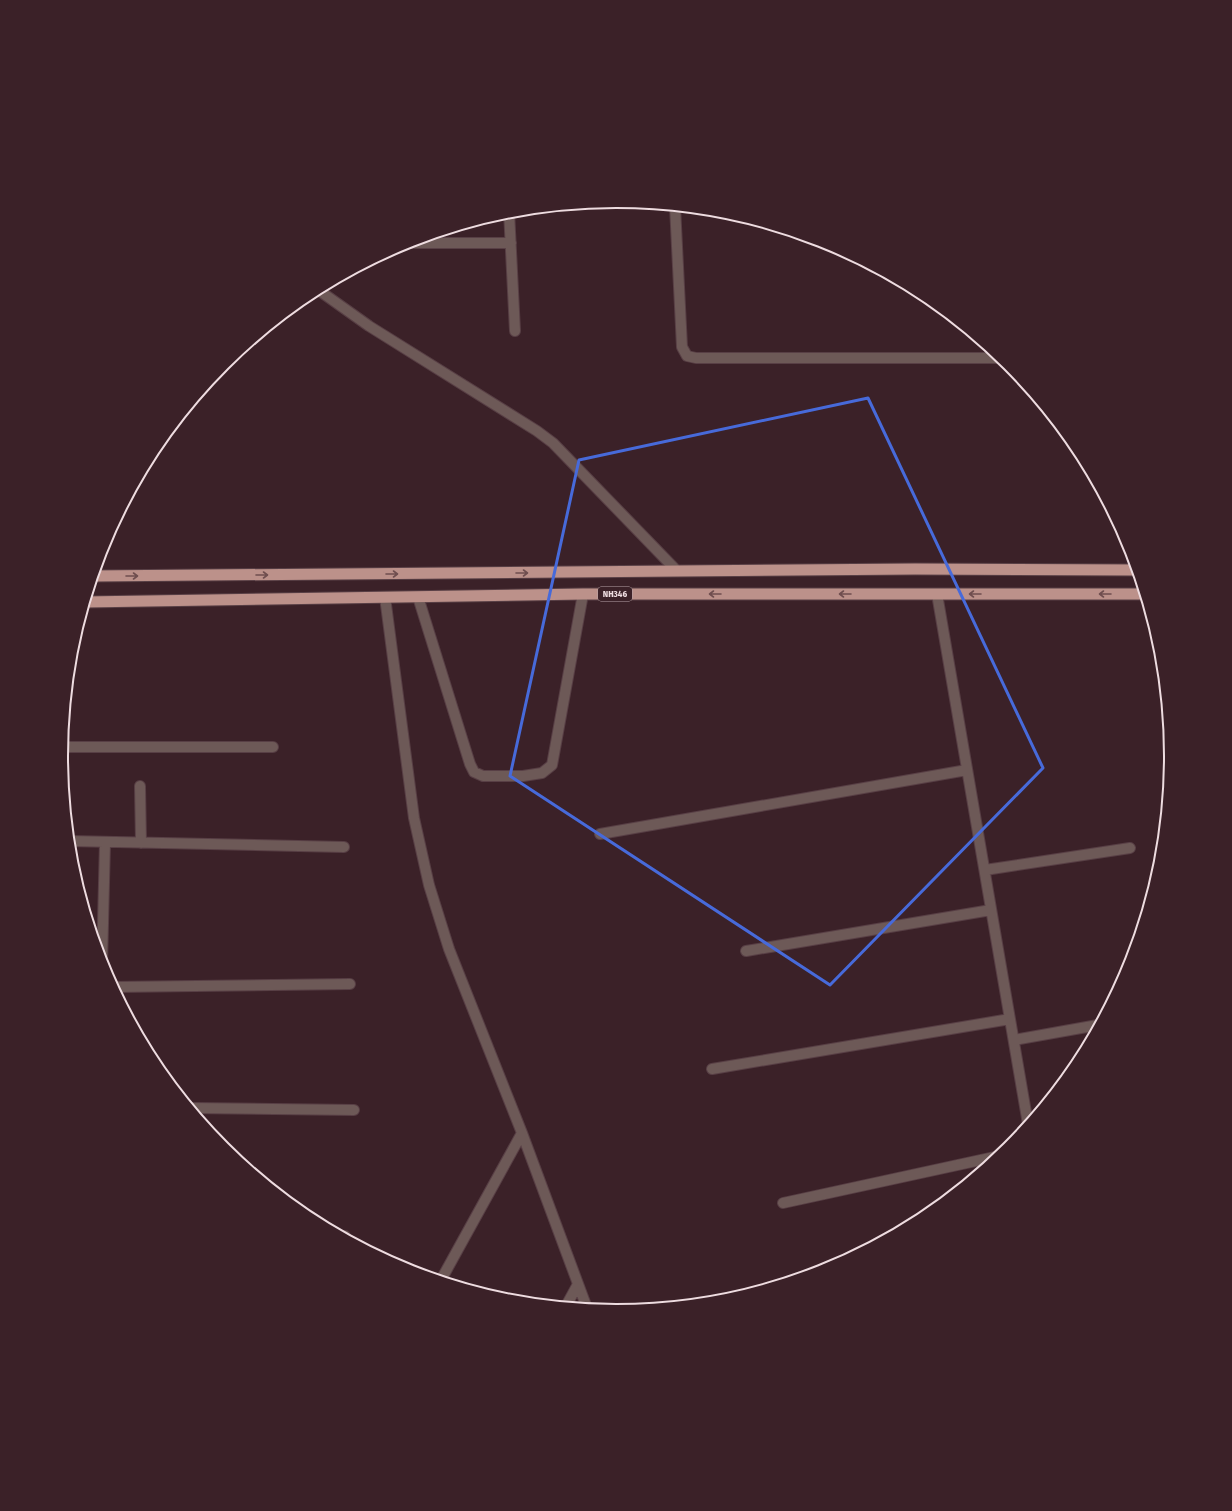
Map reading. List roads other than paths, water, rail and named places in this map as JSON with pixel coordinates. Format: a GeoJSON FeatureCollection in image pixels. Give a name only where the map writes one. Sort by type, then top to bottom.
{"type":"FeatureCollection","features":[{"type":"Feature","properties":{"kind":"highway"},"geometry":{"type":"LineString","coordinates":[[98,576],[915,569],[1131,570]]}},
{"type":"Feature","properties":{"kind":"highway","name":"NH346"},"geometry":{"type":"LineString","coordinates":[[90,602],[583,594],[1139,594]]}},
{"type":"Feature","properties":{"kind":"street"},"geometry":{"type":"LineString","coordinates":[[675,211],[682,348],[687,356],[696,358],[993,358]]}},
{"type":"Feature","properties":{"kind":"street"},"geometry":{"type":"LineString","coordinates":[[509,218],[515,331]]}},
{"type":"Feature","properties":{"kind":"street"},"geometry":{"type":"LineString","coordinates":[[423,243],[510,243]]}},
{"type":"Feature","properties":{"kind":"street"},"geometry":{"type":"LineString","coordinates":[[323,293],[369,326],[537,431],[553,443],[677,571]]}},
{"type":"Feature","properties":{"kind":"street"},"geometry":{"type":"LineString","coordinates":[[418,597],[470,764],[474,772],[483,776],[523,776],[542,773],[552,765],[583,594]]}},
{"type":"Feature","properties":{"kind":"street"},"geometry":{"type":"LineString","coordinates":[[937,594],[1027,1118]]}},
{"type":"Feature","properties":{"kind":"street"},"geometry":{"type":"LineString","coordinates":[[385,597],[414,818],[429,885],[449,949],[522,1133],[585,1302]]}},
{"type":"Feature","properties":{"kind":"street"},"geometry":{"type":"LineString","coordinates":[[68,748],[273,747]]}},
{"type":"Feature","properties":{"kind":"street"},"geometry":{"type":"LineString","coordinates":[[600,834],[968,770]]}},
{"type":"Feature","properties":{"kind":"street"},"geometry":{"type":"LineString","coordinates":[[140,786],[141,843]]}},
{"type":"Feature","properties":{"kind":"street"},"geometry":{"type":"LineString","coordinates":[[75,841],[344,847]]}},
{"type":"Feature","properties":{"kind":"street"},"geometry":{"type":"LineString","coordinates":[[102,946],[105,842]]}},
{"type":"Feature","properties":{"kind":"street"},"geometry":{"type":"LineString","coordinates":[[985,870],[1130,848]]}},
{"type":"Feature","properties":{"kind":"street"},"geometry":{"type":"LineString","coordinates":[[746,951],[991,910]]}},
{"type":"Feature","properties":{"kind":"street"},"geometry":{"type":"LineString","coordinates":[[120,987],[350,984]]}},
{"type":"Feature","properties":{"kind":"street"},"geometry":{"type":"LineString","coordinates":[[712,1069],[1010,1019]]}},
{"type":"Feature","properties":{"kind":"street"},"geometry":{"type":"LineString","coordinates":[[1014,1040],[1093,1026]]}},
{"type":"Feature","properties":{"kind":"street"},"geometry":{"type":"LineString","coordinates":[[197,1108],[354,1110]]}},
{"type":"Feature","properties":{"kind":"street"},"geometry":{"type":"LineString","coordinates":[[444,1275],[522,1133]]}},
{"type":"Feature","properties":{"kind":"street"},"geometry":{"type":"LineString","coordinates":[[783,1203],[987,1159]]}},
{"type":"Feature","properties":{"kind":"street"},"geometry":{"type":"LineString","coordinates":[[569,1301],[578,1284]]}}]}
